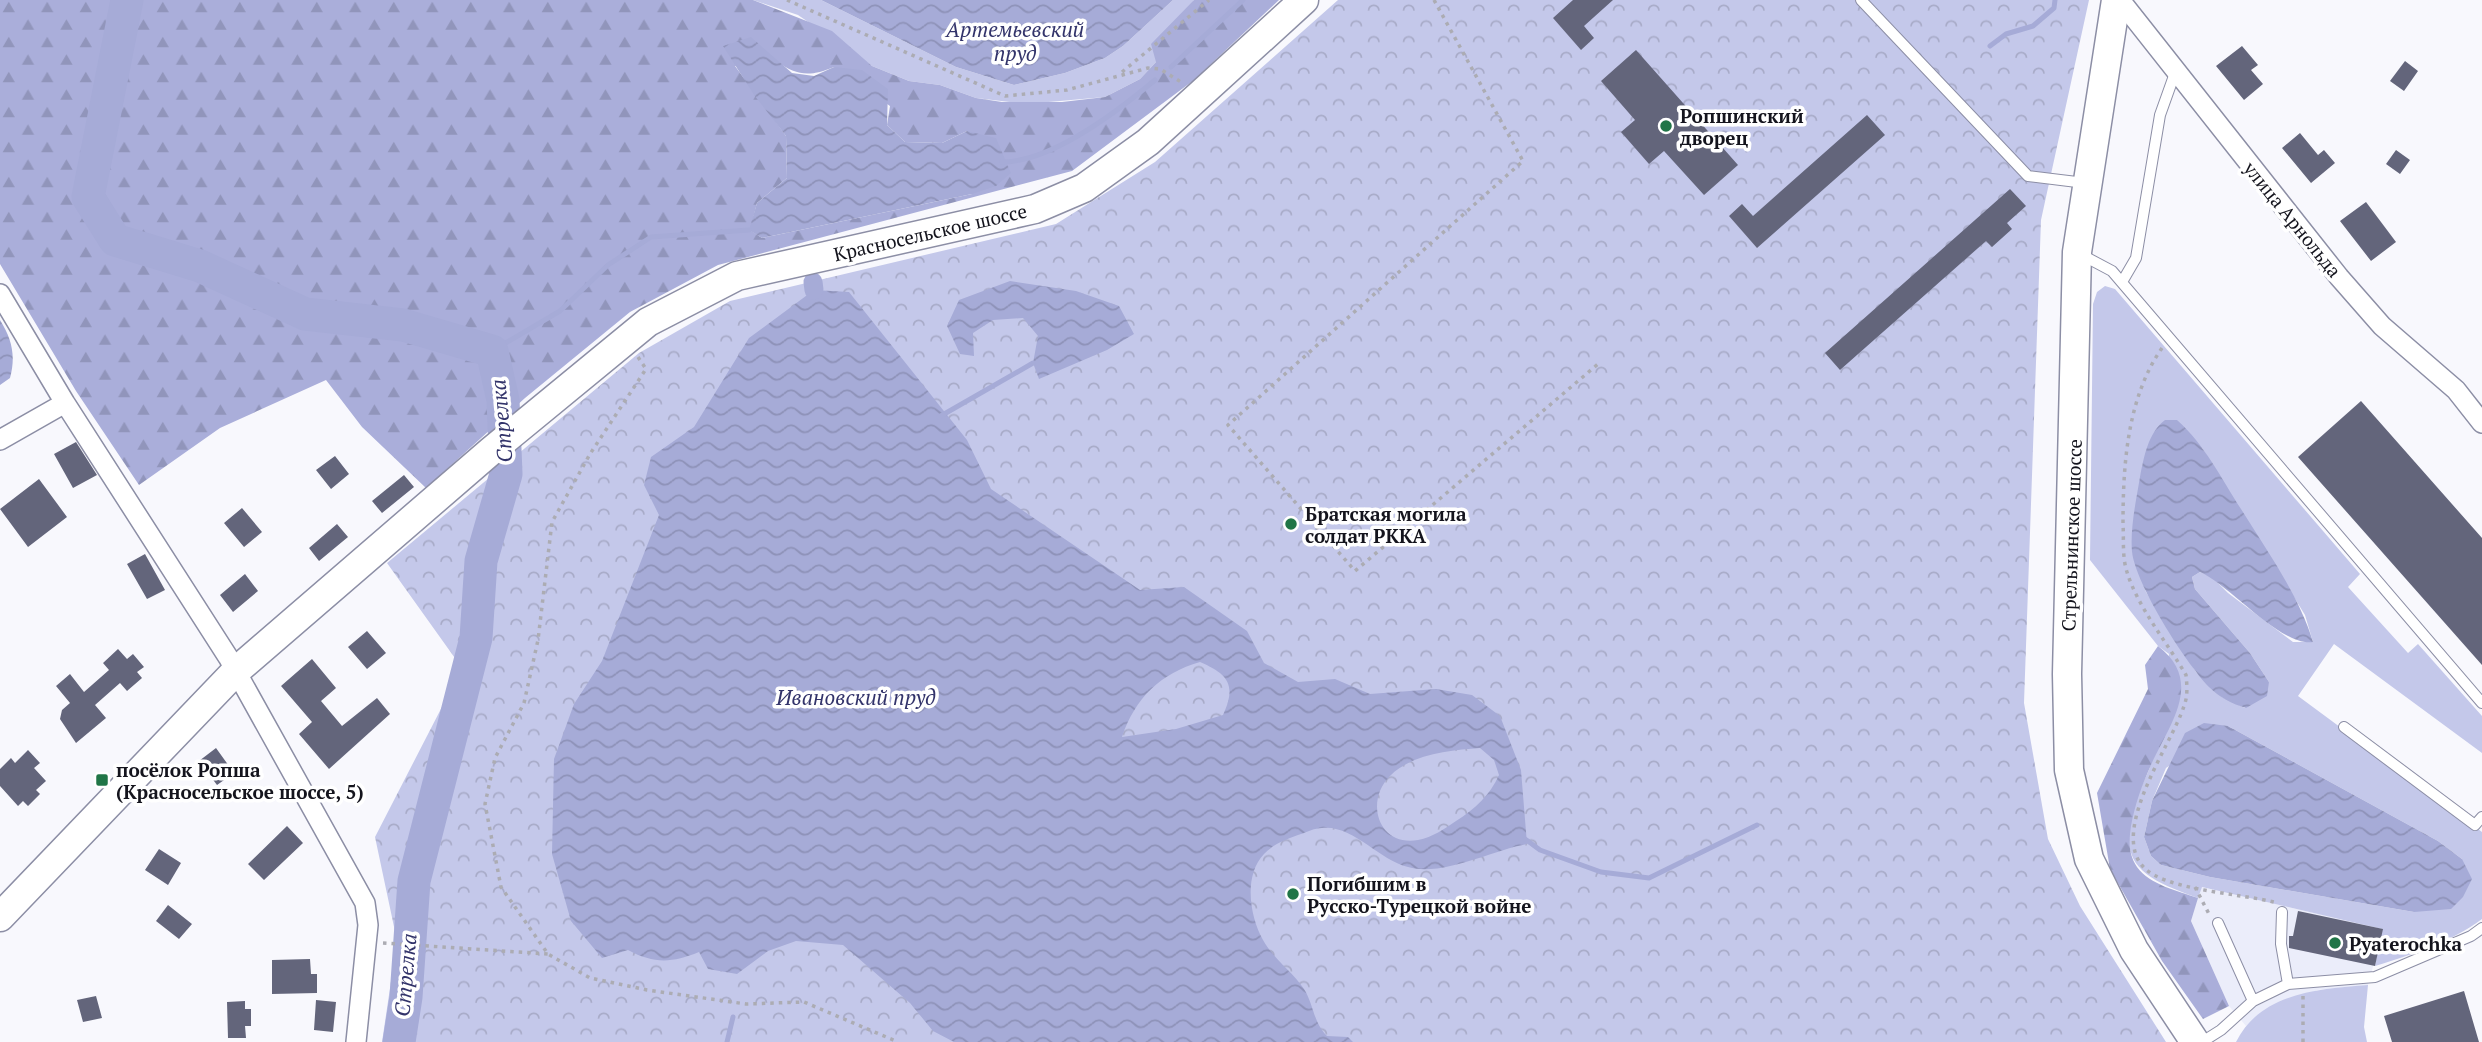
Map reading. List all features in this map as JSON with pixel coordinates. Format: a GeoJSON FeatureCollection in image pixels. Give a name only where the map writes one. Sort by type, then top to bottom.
{"type":"FeatureCollection","features":[{"type":"Feature","properties":{"kind":"main road","name":"Красносельское шоссе"},"geometry":{"type":"LineString","coordinates":[[0,916],[236,671],[491,451],[648,322],[737,276],[1035,209],[1084,188],[1148,142],[1304,0]]}},
{"type":"Feature","properties":{"kind":"main road","name":"Стрельнинское шоссе"},"geometry":{"type":"LineString","coordinates":[[2118,0],[2085,183],[2077,252],[2067,674],[2068,770],[2089,859],[2134,950],[2195,1042]]}},
{"type":"Feature","properties":{"kind":"street","name":"улица Арнольда"},"geometry":{"type":"LineString","coordinates":[[2118,0],[2175,74],[2382,326],[2456,390],[2482,423]]}},
{"type":"Feature","properties":{"kind":"street"},"geometry":{"type":"LineString","coordinates":[[0,294],[65,403],[236,671],[365,903],[368,925],[356,1042]]}},
{"type":"Feature","properties":{"kind":"street"},"geometry":{"type":"LineString","coordinates":[[0,440],[65,403]]}},
{"type":"Feature","properties":{"kind":"lane"},"geometry":{"type":"LineString","coordinates":[[1861,0],[2028,176],[2085,183]]}},
{"type":"Feature","properties":{"kind":"lane"},"geometry":{"type":"LineString","coordinates":[[2122,282],[2136,258],[2160,115],[2175,74]]}},
{"type":"Feature","properties":{"kind":"lane"},"geometry":{"type":"LineString","coordinates":[[2077,252],[2112,271],[2122,282],[2482,703]]}},
{"type":"Feature","properties":{"kind":"lane"},"geometry":{"type":"LineString","coordinates":[[2344,727],[2475,825],[2482,817]]}},
{"type":"Feature","properties":{"kind":"lane"},"geometry":{"type":"LineString","coordinates":[[2282,912],[2281,944],[2288,984]]}},
{"type":"Feature","properties":{"kind":"lane"},"geometry":{"type":"LineString","coordinates":[[2218,923],[2253,1001]]}},
{"type":"Feature","properties":{"kind":"lane"},"geometry":{"type":"LineString","coordinates":[[2202,1042],[2221,1030],[2253,1001],[2288,984],[2375,977],[2471,936],[2482,928]]}},
{"type":"Feature","properties":{"kind":"path"},"geometry":{"type":"LineString","coordinates":[[781,0],[787,0],[1006,96],[1067,90],[1121,73],[1160,69],[1186,85]]}},
{"type":"Feature","properties":{"kind":"path"},"geometry":{"type":"LineString","coordinates":[[1121,73],[1209,0]]}},
{"type":"Feature","properties":{"kind":"path"},"geometry":{"type":"LineString","coordinates":[[1434,0],[1523,161],[1228,425],[1355,571],[1598,364]]}},
{"type":"Feature","properties":{"kind":"path"},"geometry":{"type":"LineString","coordinates":[[2169,338],[2150,364],[2130,431],[2123,502],[2123,557],[2130,582],[2186,675],[2188,687],[2185,705],[2152,772],[2133,834],[2135,852],[2153,874],[2194,886],[2274,902],[2282,912]]}},
{"type":"Feature","properties":{"kind":"path"},"geometry":{"type":"LineString","coordinates":[[635,352],[646,369],[590,454],[552,522],[538,640],[524,704],[495,758],[485,804],[501,887],[548,954],[590,978],[647,990],[747,1004],[804,1002],[898,1042]]}},
{"type":"Feature","properties":{"kind":"path"},"geometry":{"type":"LineString","coordinates":[[2194,886],[2210,915],[2218,923]]}},
{"type":"Feature","properties":{"kind":"path"},"geometry":{"type":"LineString","coordinates":[[397,946],[548,954]]}},
{"type":"Feature","properties":{"kind":"path"},"geometry":{"type":"LineString","coordinates":[[2288,984],[2305,997],[2303,1042]]}},
{"type":"Feature","properties":{"kind":"shaded area"},"geometry":{"type":"Polygon","coordinates":[[[2201,887],[2383,929],[2368,985],[2317,990],[2246,1026],[2229,1006],[2191,921],[2201,887]]]}},
{"type":"Feature","properties":{"kind":"green space"},"geometry":{"type":"Polygon","coordinates":[[[0,0],[753,0],[832,31],[872,66],[909,81],[940,85],[976,98],[1002,102],[1062,102],[1105,97],[1140,79],[1156,62],[1151,44],[1194,0],[1279,0],[1194,80],[1072,171],[718,265],[630,312],[525,398],[426,488],[362,427],[326,380],[220,428],[139,485],[76,391],[0,264],[0,0]],[[776,61],[735,66],[786,136],[787,178],[757,203],[750,230],[762,238],[972,194],[967,131],[942,143],[905,142],[887,125],[890,106],[834,67],[804,73],[776,61]]]}},
{"type":"Feature","properties":{"kind":"green space"},"geometry":{"type":"Polygon","coordinates":[[[753,0],[821,0],[956,67],[1014,85],[1065,73],[1105,58],[1123,46],[1173,0],[1194,0],[1156,62],[1140,79],[1105,97],[1026,104],[976,98],[940,85],[909,81],[872,66],[798,15],[753,0]]]}},
{"type":"Feature","properties":{"kind":"green space"},"geometry":{"type":"Polygon","coordinates":[[[1338,0],[2089,0],[2041,220],[2024,703],[2048,839],[2080,906],[2166,1042],[382,1042],[397,941],[375,837],[462,668],[387,563],[639,353],[730,301],[1056,224],[1155,162],[1338,0]]]}},
{"type":"Feature","properties":{"kind":"green space"},"geometry":{"type":"Polygon","coordinates":[[[2105,286],[2115,289],[2360,574],[2348,587],[2408,653],[2418,644],[2482,716],[2482,753],[2334,644],[2298,696],[2482,832],[2482,919],[2470,927],[2444,941],[2375,966],[2382,929],[2202,887],[2198,898],[2158,881],[2135,862],[2130,849],[2129,834],[2132,814],[2152,760],[2169,654],[2158,646],[2090,560],[2093,304],[2097,292],[2105,286]],[[2202,448],[2143,463],[2132,551],[2146,592],[2196,672],[2222,697],[2245,708],[2269,682],[2250,653],[2195,589],[2192,577],[2200,572],[2213,578],[2228,593],[2293,642],[2313,642],[2305,615],[2202,448]],[[2228,726],[2166,768],[2152,801],[2144,837],[2151,856],[2161,865],[2210,877],[2414,912],[2462,859],[2438,841],[2228,726]]]}},
{"type":"Feature","properties":{"kind":"green space"},"geometry":{"type":"Polygon","coordinates":[[[2158,646],[2172,660],[2179,674],[2179,704],[2139,795],[2131,826],[2130,847],[2137,867],[2149,878],[2165,887],[2198,898],[2191,921],[2229,1006],[2203,1019],[2162,961],[2110,869],[2097,793],[2148,689],[2145,665],[2158,646]]]}},
{"type":"Feature","properties":{"kind":"green space"},"geometry":{"type":"Polygon","coordinates":[[[2368,985],[2364,1027],[2367,1042],[2236,1042],[2247,1025],[2276,1003],[2311,992],[2368,985]]]}},
{"type":"Feature","properties":{"kind":"water","name":"Артемьевский пруд"},"geometry":{"type":"Polygon","coordinates":[[[821,0],[1173,0],[1123,46],[1105,58],[1065,73],[1014,85],[956,67],[821,0]]]}},
{"type":"Feature","properties":{"kind":"water"},"geometry":{"type":"Polygon","coordinates":[[[751,37],[792,73],[814,76],[834,67],[862,70],[888,89],[887,125],[905,142],[942,143],[967,131],[996,138],[1011,173],[996,186],[972,194],[762,238],[749,230],[757,203],[787,178],[786,136],[754,95],[723,46],[751,37]]]}},
{"type":"Feature","properties":{"kind":"water"},"geometry":{"type":"Polygon","coordinates":[[[1010,281],[1076,291],[1119,306],[1134,334],[1107,350],[1039,379],[1033,363],[1038,336],[1023,318],[993,320],[973,333],[974,356],[960,354],[947,326],[959,300],[1010,281]]]}},
{"type":"Feature","properties":{"kind":"water","name":"Ивановский пруд"},"geometry":{"type":"Polygon","coordinates":[[[814,290],[849,292],[967,440],[991,489],[1140,590],[1184,587],[1247,631],[1264,663],[1298,682],[1335,679],[1370,694],[1436,689],[1472,695],[1500,716],[1521,770],[1527,844],[1452,866],[1422,869],[1408,867],[1386,858],[1345,832],[1322,828],[1286,839],[1264,854],[1257,863],[1251,885],[1252,908],[1258,931],[1272,954],[1304,989],[1322,1031],[1327,1036],[1348,1037],[1353,1042],[954,1042],[933,1031],[910,1003],[843,945],[796,941],[768,951],[737,974],[708,969],[699,952],[672,960],[655,960],[628,950],[602,958],[571,921],[552,854],[554,759],[574,704],[602,661],[659,515],[644,485],[651,457],[694,427],[749,338],[814,290]],[[1200,662],[1173,673],[1151,689],[1134,710],[1122,737],[1176,729],[1223,715],[1229,696],[1227,682],[1217,671],[1200,662]],[[1480,748],[1420,758],[1390,776],[1378,798],[1377,810],[1385,830],[1394,837],[1405,840],[1423,839],[1443,830],[1476,806],[1499,775],[1494,760],[1480,748]]]}},
{"type":"Feature","properties":{"kind":"water"},"geometry":{"type":"Polygon","coordinates":[[[0,320],[10,341],[13,362],[10,378],[0,385],[0,320]]]}},
{"type":"Feature","properties":{"kind":"water"},"geometry":{"type":"Polygon","coordinates":[[[2165,420],[2177,420],[2212,462],[2291,590],[2313,642],[2300,641],[2286,635],[2200,572],[2192,577],[2195,589],[2250,653],[2269,682],[2267,696],[2246,708],[2221,697],[2199,675],[2163,623],[2135,566],[2132,534],[2145,454],[2154,432],[2165,420]]]}},
{"type":"Feature","properties":{"kind":"water"},"geometry":{"type":"Polygon","coordinates":[[[2204,723],[2228,726],[2438,841],[2462,859],[2472,879],[2463,897],[2451,909],[2414,912],[2210,877],[2161,865],[2151,856],[2144,837],[2152,801],[2185,733],[2204,723]]]}},
{"type":"Feature","properties":{"kind":"building"},"geometry":{"type":"Polygon","coordinates":[[[1573,0],[1613,0],[1584,26],[1594,38],[1581,50],[1553,18],[1573,0]]]}},
{"type":"Feature","properties":{"kind":"building"},"geometry":{"type":"Polygon","coordinates":[[[2242,46],[2258,65],[2251,70],[2263,84],[2244,100],[2216,66],[2242,46]]]}},
{"type":"Feature","properties":{"kind":"building","name":"Ропшинский дворец"},"geometry":{"type":"Polygon","coordinates":[[[1636,50],[1738,165],[1704,195],[1664,151],[1649,164],[1621,132],[1635,120],[1601,81],[1636,50]]]}},
{"type":"Feature","properties":{"kind":"building"},"geometry":{"type":"Polygon","coordinates":[[[2405,61],[2418,71],[2404,91],[2390,81],[2405,61]]]}},
{"type":"Feature","properties":{"kind":"building","name":"Ропшинский дворец"},"geometry":{"type":"Polygon","coordinates":[[[1867,115],[1885,135],[1757,248],[1729,216],[1742,204],[1753,216],[1867,115]]]}},
{"type":"Feature","properties":{"kind":"building"},"geometry":{"type":"Polygon","coordinates":[[[2300,133],[2318,155],[2324,150],[2335,163],[2311,183],[2282,148],[2300,133]]]}},
{"type":"Feature","properties":{"kind":"building"},"geometry":{"type":"Polygon","coordinates":[[[2396,150],[2410,160],[2400,174],[2386,164],[2396,150]]]}},
{"type":"Feature","properties":{"kind":"building"},"geometry":{"type":"Polygon","coordinates":[[[2010,189],[2026,206],[2007,223],[2012,229],[1992,247],[1986,241],[1840,370],[1825,353],[2010,189]]]}},
{"type":"Feature","properties":{"kind":"building"},"geometry":{"type":"Polygon","coordinates":[[[2366,202],[2396,242],[2371,261],[2340,221],[2366,202]]]}},
{"type":"Feature","properties":{"kind":"building"},"geometry":{"type":"Polygon","coordinates":[[[2361,401],[2482,538],[2482,665],[2298,457],[2361,401]]]}},
{"type":"Feature","properties":{"kind":"building"},"geometry":{"type":"Polygon","coordinates":[[[76,442],[97,475],[73,488],[54,454],[76,442]]]}},
{"type":"Feature","properties":{"kind":"building"},"geometry":{"type":"Polygon","coordinates":[[[335,456],[349,474],[331,489],[316,470],[335,456]]]}},
{"type":"Feature","properties":{"kind":"building"},"geometry":{"type":"Polygon","coordinates":[[[404,475],[414,487],[382,513],[372,501],[404,475]]]}},
{"type":"Feature","properties":{"kind":"building"},"geometry":{"type":"Polygon","coordinates":[[[39,479],[67,517],[28,547],[0,509],[39,479]]]}},
{"type":"Feature","properties":{"kind":"building"},"geometry":{"type":"Polygon","coordinates":[[[242,508],[262,532],[244,547],[224,523],[242,508]]]}},
{"type":"Feature","properties":{"kind":"building"},"geometry":{"type":"Polygon","coordinates":[[[337,524],[348,537],[319,561],[309,548],[337,524]]]}},
{"type":"Feature","properties":{"kind":"building"},"geometry":{"type":"Polygon","coordinates":[[[145,554],[165,590],[147,599],[127,564],[145,554]]]}},
{"type":"Feature","properties":{"kind":"building"},"geometry":{"type":"Polygon","coordinates":[[[245,574],[258,591],[233,612],[220,595],[245,574]]]}},
{"type":"Feature","properties":{"kind":"building"},"geometry":{"type":"Polygon","coordinates":[[[367,631],[386,653],[367,669],[348,647],[367,631]]]}},
{"type":"Feature","properties":{"kind":"building"},"geometry":{"type":"Polygon","coordinates":[[[118,649],[127,659],[133,654],[144,667],[137,672],[142,678],[127,691],[120,683],[95,705],[106,718],[76,743],[60,719],[62,710],[70,703],[56,686],[70,674],[84,692],[109,670],[103,663],[118,649]]]}},
{"type":"Feature","properties":{"kind":"building"},"geometry":{"type":"Polygon","coordinates":[[[312,659],[336,688],[321,701],[342,726],[377,698],[390,714],[329,769],[299,734],[312,722],[281,686],[312,659]]]}},
{"type":"Feature","properties":{"kind":"building"},"geometry":{"type":"Polygon","coordinates":[[[216,748],[234,773],[217,785],[199,761],[216,748]]]}},
{"type":"Feature","properties":{"kind":"building"},"geometry":{"type":"Polygon","coordinates":[[[28,750],[40,763],[34,768],[46,781],[36,790],[40,794],[28,806],[23,801],[18,806],[0,786],[0,769],[11,758],[15,763],[28,750]]]}},
{"type":"Feature","properties":{"kind":"building"},"geometry":{"type":"Polygon","coordinates":[[[287,826],[303,843],[264,880],[248,864],[287,826]]]}},
{"type":"Feature","properties":{"kind":"building"},"geometry":{"type":"Polygon","coordinates":[[[159,849],[181,863],[168,885],[145,870],[159,849]]]}},
{"type":"Feature","properties":{"kind":"building"},"geometry":{"type":"Polygon","coordinates":[[[168,905],[192,924],[179,939],[156,921],[168,905]]]}},
{"type":"Feature","properties":{"kind":"building"},"geometry":{"type":"Polygon","coordinates":[[[2298,911],[2383,929],[2375,966],[2289,948],[2289,936],[2293,936],[2298,911]]]}},
{"type":"Feature","properties":{"kind":"building"},"geometry":{"type":"Polygon","coordinates":[[[310,959],[311,974],[317,974],[317,993],[272,994],[272,960],[310,959]]]}},
{"type":"Feature","properties":{"kind":"building"},"geometry":{"type":"Polygon","coordinates":[[[2464,991],[2479,1042],[2392,1042],[2384,1016],[2464,991]]]}},
{"type":"Feature","properties":{"kind":"building"},"geometry":{"type":"Polygon","coordinates":[[[96,996],[102,1018],[83,1022],[77,1000],[96,996]]]}},
{"type":"Feature","properties":{"kind":"building"},"geometry":{"type":"Polygon","coordinates":[[[316,1000],[336,1002],[333,1032],[314,1030],[316,1000]]]}},
{"type":"Feature","properties":{"kind":"building"},"geometry":{"type":"Polygon","coordinates":[[[245,1001],[245,1009],[251,1009],[251,1026],[245,1026],[246,1038],[228,1038],[227,1002],[245,1001]]]}},
{"type":"Feature","properties":{"kind":"waterway","name":"Стрелка"},"geometry":{"type":"LineString","coordinates":[[127,0],[88,197],[115,240],[200,266],[305,314],[403,325],[492,351],[503,400],[506,474],[481,561],[476,638],[414,881],[406,997],[399,1042]]}},
{"type":"Feature","properties":{"kind":"waterway"},"geometry":{"type":"LineString","coordinates":[[1171,67],[1243,0]]}},
{"type":"Feature","properties":{"kind":"waterway"},"geometry":{"type":"LineString","coordinates":[[1990,46],[2006,34],[2033,26],[2054,8],[2055,0]]}},
{"type":"Feature","properties":{"kind":"waterway"},"geometry":{"type":"LineString","coordinates":[[1002,162],[1042,154],[1063,144],[1104,120],[1155,80]]}},
{"type":"Feature","properties":{"kind":"waterway"},"geometry":{"type":"LineString","coordinates":[[492,351],[560,311],[608,265],[651,237],[749,230]]}},
{"type":"Feature","properties":{"kind":"waterway"},"geometry":{"type":"LineString","coordinates":[[813,282],[814,290]]}},
{"type":"Feature","properties":{"kind":"waterway"},"geometry":{"type":"LineString","coordinates":[[939,417],[1033,363]]}},
{"type":"Feature","properties":{"kind":"waterway"},"geometry":{"type":"LineString","coordinates":[[1525,839],[1540,850],[1601,872],[1649,878],[1757,825]]}},
{"type":"Feature","properties":{"kind":"waterway"},"geometry":{"type":"LineString","coordinates":[[727,1042],[733,1017]]}},
{"type":"Feature","properties":{"kind":"place","name":"Ропшинский дворец"},"geometry":{"type":"Point","coordinates":[1666,126]}},
{"type":"Feature","properties":{"kind":"place","name":"Братская могила солдат РККА"},"geometry":{"type":"Point","coordinates":[1291,524]}},
{"type":"Feature","properties":{"kind":"place","name":"посёлок Ропша (Красносельское шоссе, 5)"},"geometry":{"type":"Point","coordinates":[102,780]}},
{"type":"Feature","properties":{"kind":"place","name":"Погибшим в Русско-Турецкой войне"},"geometry":{"type":"Point","coordinates":[1293,894]}},
{"type":"Feature","properties":{"kind":"place","name":"Pyaterochka"},"geometry":{"type":"Point","coordinates":[2335,943]}}]}
